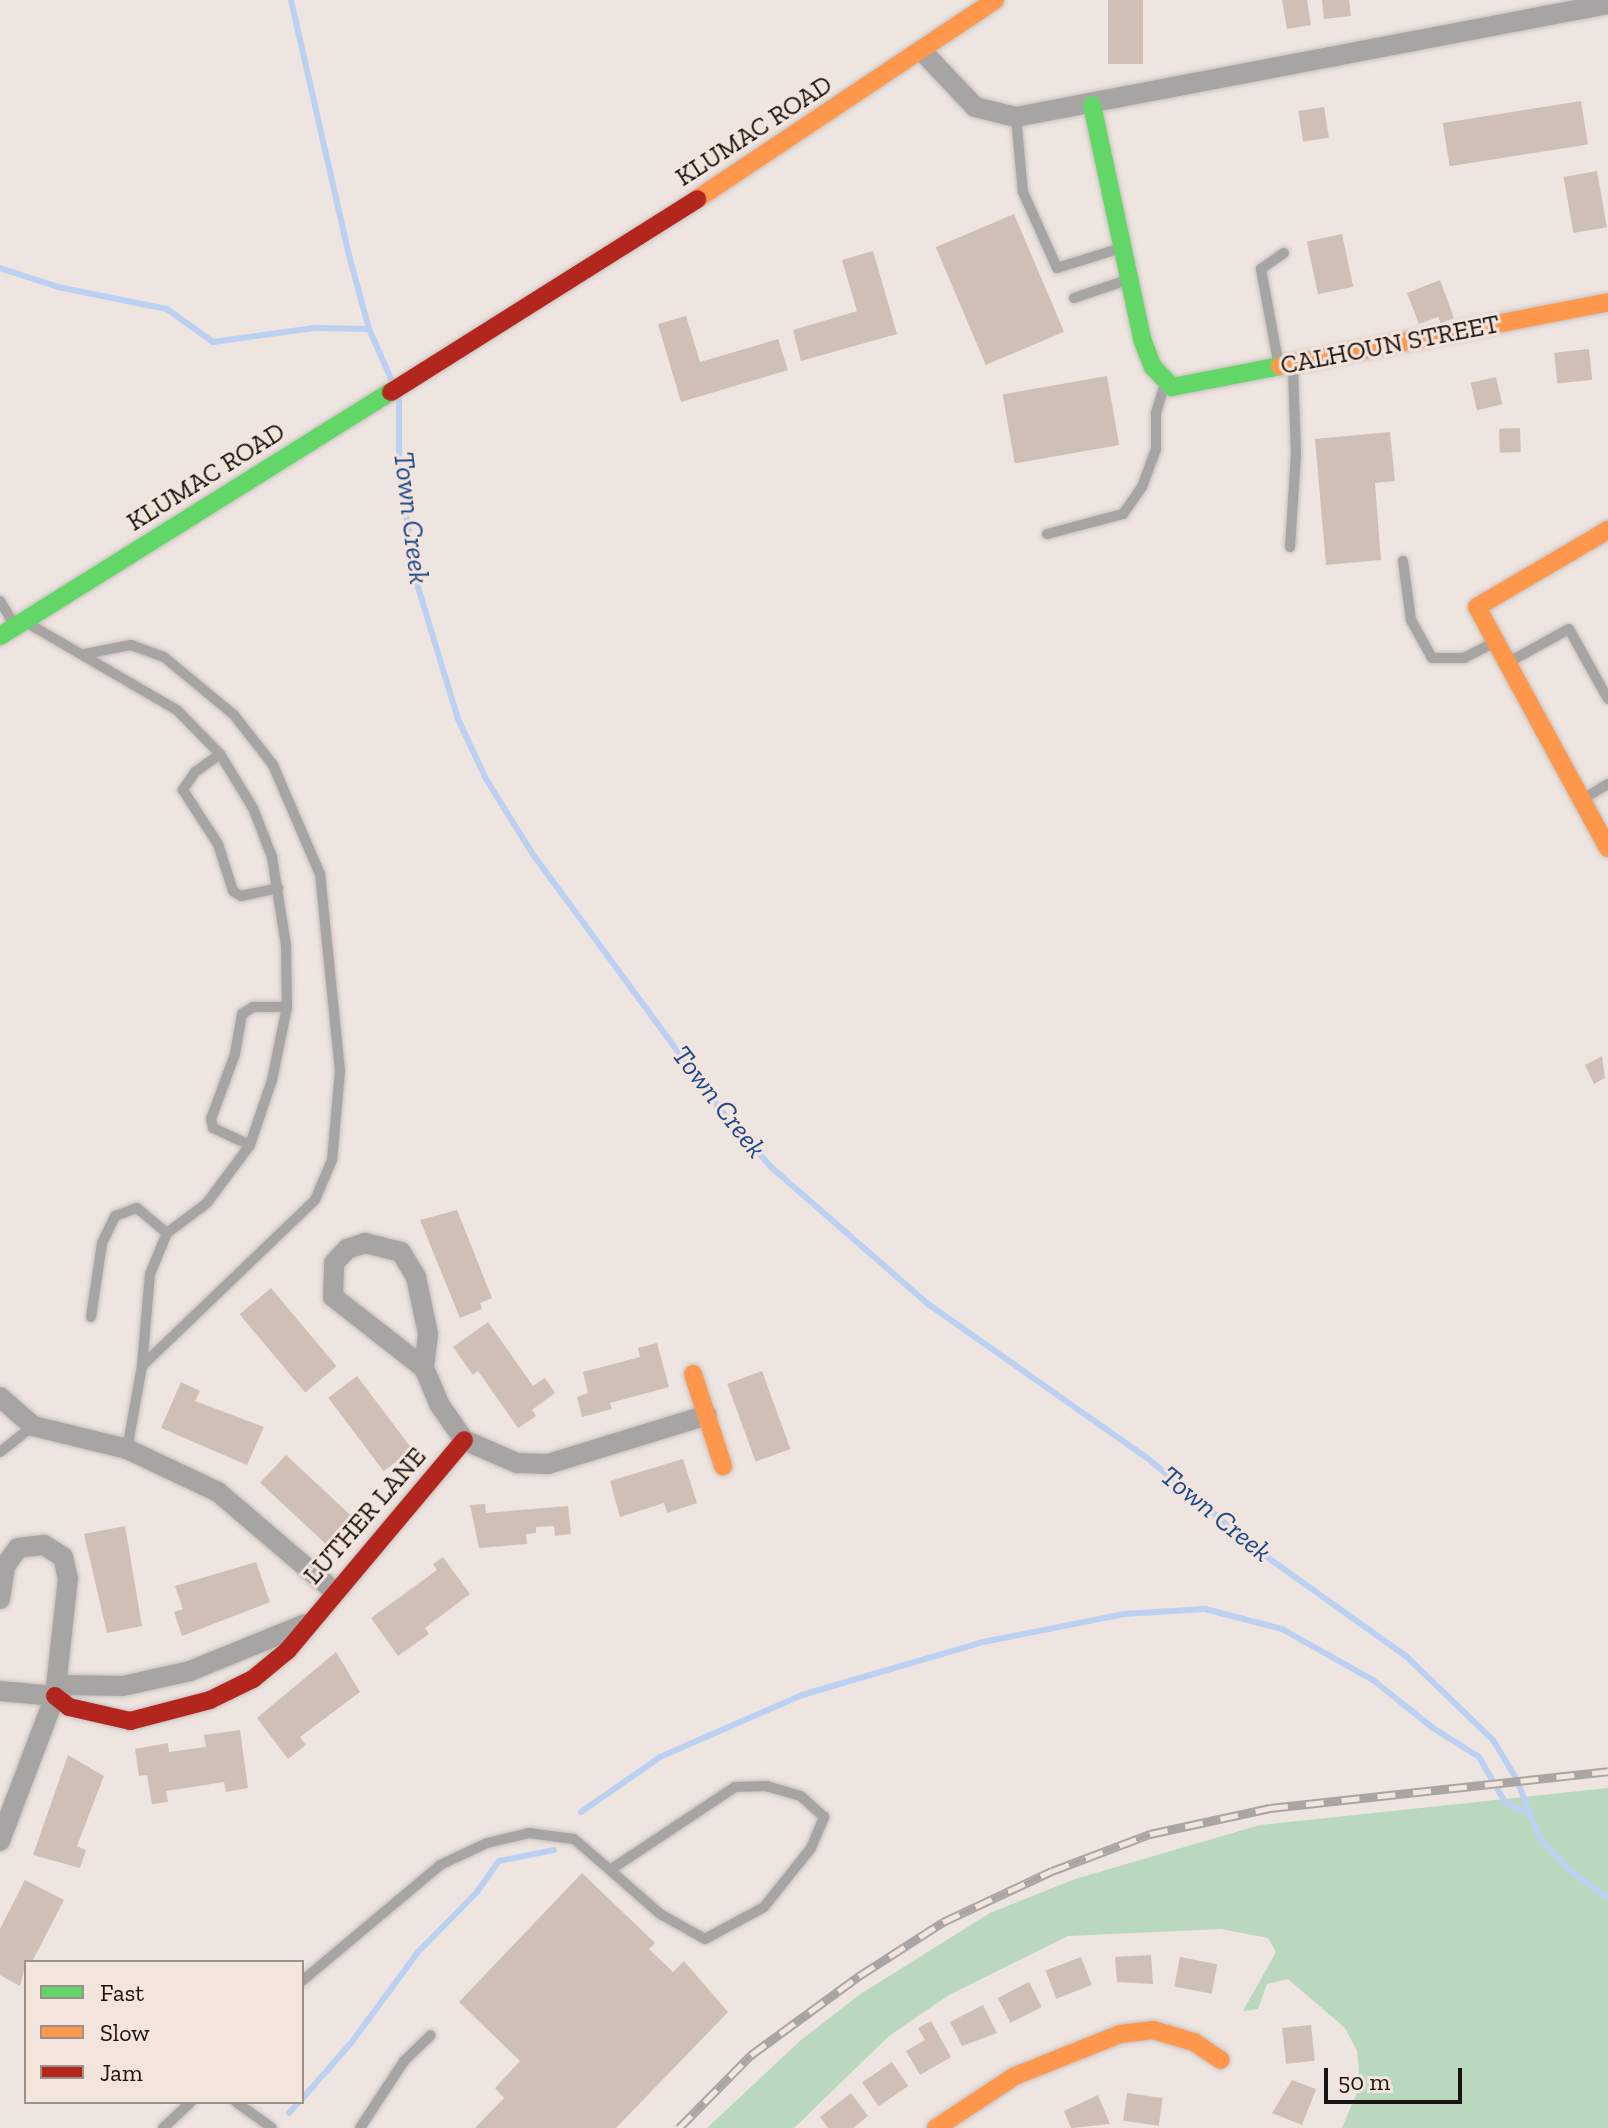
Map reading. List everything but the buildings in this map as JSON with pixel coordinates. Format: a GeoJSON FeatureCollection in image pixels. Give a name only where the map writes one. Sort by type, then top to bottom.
{"type":"FeatureCollection","features":[{"type":"Feature","properties":{"kind":"street","name":"KLUMAC ROAD"},"geometry":{"type":"LineString","coordinates":[[14,629],[446,355],[650,231],[995,0]]}},
{"type":"Feature","properties":{"kind":"street"},"geometry":{"type":"LineString","coordinates":[[922,51],[975,107],[1016,117],[1092,105],[1608,4]]}},
{"type":"Feature","properties":{"kind":"street"},"geometry":{"type":"LineString","coordinates":[[1092,105],[1147,356],[1169,384]]}},
{"type":"Feature","properties":{"kind":"street","name":"CALHOUN STREET"},"geometry":{"type":"LineString","coordinates":[[1169,384],[1286,366],[1608,302]]}},
{"type":"Feature","properties":{"kind":"street"},"geometry":{"type":"LineString","coordinates":[[1608,530],[1477,607],[1608,848]]}},
{"type":"Feature","properties":{"kind":"street"},"geometry":{"type":"LineString","coordinates":[[424,1368],[333,1297],[334,1263],[347,1249],[365,1243],[401,1252],[416,1277],[428,1334],[424,1368],[439,1404],[464,1440],[517,1463],[548,1464],[707,1415]]}},
{"type":"Feature","properties":{"kind":"street"},"geometry":{"type":"LineString","coordinates":[[693,1374],[723,1466]]}},
{"type":"Feature","properties":{"kind":"street"},"geometry":{"type":"LineString","coordinates":[[0,1397],[33,1426],[127,1449],[218,1492],[335,1592]]}},
{"type":"Feature","properties":{"kind":"street","name":"LUTHER LANE"},"geometry":{"type":"LineString","coordinates":[[305,1624],[190,1671],[123,1686],[68,1685],[55,1696],[69,1707],[130,1721],[167,1713],[253,1679],[288,1650],[305,1624],[464,1440]]}},
{"type":"Feature","properties":{"kind":"street"},"geometry":{"type":"LineString","coordinates":[[0,1599],[5,1566],[18,1548],[44,1545],[63,1557],[68,1578],[55,1696],[0,1840]]}},
{"type":"Feature","properties":{"kind":"street"},"geometry":{"type":"LineString","coordinates":[[0,1691],[55,1696]]}},
{"type":"Feature","properties":{"kind":"street"},"geometry":{"type":"LineString","coordinates":[[936,2128],[1015,2076],[1120,2034],[1153,2030],[1194,2042],[1221,2060]]}},
{"type":"Feature","properties":{"kind":"lane"},"geometry":{"type":"LineString","coordinates":[[1016,117],[1023,192],[1057,268],[1122,247]]}},
{"type":"Feature","properties":{"kind":"lane"},"geometry":{"type":"LineString","coordinates":[[1284,253],[1261,269],[1286,366],[1296,454],[1290,547]]}},
{"type":"Feature","properties":{"kind":"lane"},"geometry":{"type":"LineString","coordinates":[[1074,298],[1129,280]]}},
{"type":"Feature","properties":{"kind":"lane"},"geometry":{"type":"LineString","coordinates":[[1047,534],[1123,514],[1142,487],[1156,449],[1156,413],[1169,384]]}},
{"type":"Feature","properties":{"kind":"lane"},"geometry":{"type":"LineString","coordinates":[[1403,561],[1411,620],[1432,658],[1464,658],[1496,642]]}},
{"type":"Feature","properties":{"kind":"lane"},"geometry":{"type":"LineString","coordinates":[[0,601],[14,629],[85,654],[177,710],[220,754],[253,808],[278,888],[287,1007],[272,1080],[250,1145],[207,1203],[167,1233],[150,1274],[142,1366],[127,1449]]}},
{"type":"Feature","properties":{"kind":"lane"},"geometry":{"type":"LineString","coordinates":[[1508,663],[1569,629],[1608,699]]}},
{"type":"Feature","properties":{"kind":"lane"},"geometry":{"type":"LineString","coordinates":[[85,654],[131,645],[164,657],[234,715],[273,765],[320,874],[340,1071],[332,1160],[315,1200],[142,1366]]}},
{"type":"Feature","properties":{"kind":"lane"},"geometry":{"type":"LineString","coordinates":[[220,754],[195,772],[183,790],[218,844],[233,891],[241,896],[278,888]]}},
{"type":"Feature","properties":{"kind":"lane"},"geometry":{"type":"LineString","coordinates":[[1582,800],[1608,784]]}},
{"type":"Feature","properties":{"kind":"lane"},"geometry":{"type":"LineString","coordinates":[[250,1145],[213,1128],[211,1119],[235,1054],[242,1014],[253,1007],[287,1007]]}},
{"type":"Feature","properties":{"kind":"lane"},"geometry":{"type":"LineString","coordinates":[[91,1317],[102,1243],[115,1216],[137,1208],[167,1233]]}},
{"type":"Feature","properties":{"kind":"lane"},"geometry":{"type":"LineString","coordinates":[[0,1452],[33,1426]]}},
{"type":"Feature","properties":{"kind":"lane"},"geometry":{"type":"LineString","coordinates":[[304,1979],[440,1865],[487,1843],[529,1833],[574,1839],[662,1915],[705,1939],[764,1907],[811,1848],[824,1817],[801,1796],[767,1786],[735,1787],[610,1870]]}},
{"type":"Feature","properties":{"kind":"lane"},"geometry":{"type":"LineString","coordinates":[[360,2128],[404,2061],[431,2035]]}},
{"type":"Feature","properties":{"kind":"lane"},"geometry":{"type":"LineString","coordinates":[[163,2128],[189,2104]]}},
{"type":"Feature","properties":{"kind":"lane"},"geometry":{"type":"LineString","coordinates":[[239,2104],[272,2128]]}},
{"type":"Feature","properties":{"kind":"green space"},"geometry":{"type":"Polygon","coordinates":[[[1608,1788],[1608,2128],[1342,2128],[1357,2092],[1359,2069],[1357,2051],[1345,2028],[1288,1979],[1267,1984],[1258,2009],[1243,2011],[1276,1952],[1268,1938],[1221,1929],[1068,1936],[949,1995],[889,2036],[794,2128],[707,2128],[800,2041],[859,1995],[990,1913],[1075,1879],[1260,1825],[1608,1788]]]}},
{"type":"Feature","properties":{"kind":"waterway","name":"Town Creek"},"geometry":{"type":"LineString","coordinates":[[291,0],[349,255],[369,329],[392,381]]}},
{"type":"Feature","properties":{"kind":"waterway"},"geometry":{"type":"LineString","coordinates":[[0,268],[58,287],[167,309],[213,342],[314,328],[369,329]]}},
{"type":"Feature","properties":{"kind":"waterway","name":"Town Creek"},"geometry":{"type":"LineString","coordinates":[[399,399],[399,470],[417,584],[458,719],[486,779],[532,853],[724,1114],[771,1167],[928,1304],[1146,1457],[1260,1552],[1406,1656],[1493,1740],[1517,1780],[1539,1837],[1569,1870],[1608,1898]]}},
{"type":"Feature","properties":{"kind":"waterway"},"geometry":{"type":"LineString","coordinates":[[581,1812],[660,1757],[802,1695],[983,1642],[1124,1614],[1205,1609],[1282,1629],[1373,1680],[1433,1728],[1479,1757],[1505,1802],[1530,1815]]}},
{"type":"Feature","properties":{"kind":"waterway"},"geometry":{"type":"LineString","coordinates":[[304,2097],[351,2043],[418,1952],[477,1892],[499,1861],[554,1850]]}},
{"type":"Feature","properties":{"kind":"waterway"},"geometry":{"type":"LineString","coordinates":[[289,2113],[297,2104]]}},
{"type":"Feature","properties":{"kind":"railway"},"geometry":{"type":"LineString","coordinates":[[679,2128],[751,2055],[859,1976],[943,1922],[1052,1871],[1150,1834],[1270,1808],[1608,1771]]}},
{"type":"Feature","properties":{"kind":"traffic: fast"},"geometry":{"type":"LineString","coordinates":[[1092,105],[1142,339],[1153,367],[1172,387],[1280,366]]}},
{"type":"Feature","properties":{"kind":"traffic: fast"},"geometry":{"type":"LineString","coordinates":[[0,636],[391,392]]}},
{"type":"Feature","properties":{"kind":"traffic: slow"},"geometry":{"type":"LineString","coordinates":[[697,199],[995,0]]}},
{"type":"Feature","properties":{"kind":"traffic: slow"},"geometry":{"type":"LineString","coordinates":[[1280,366],[1608,302]]}},
{"type":"Feature","properties":{"kind":"traffic: slow"},"geometry":{"type":"LineString","coordinates":[[1608,530],[1477,607],[1608,848]]}},
{"type":"Feature","properties":{"kind":"traffic: slow"},"geometry":{"type":"LineString","coordinates":[[693,1374],[723,1466]]}},
{"type":"Feature","properties":{"kind":"traffic: slow"},"geometry":{"type":"LineString","coordinates":[[936,2128],[1015,2076],[1120,2034],[1153,2030],[1194,2042],[1221,2060]]}},
{"type":"Feature","properties":{"kind":"traffic: jam"},"geometry":{"type":"LineString","coordinates":[[391,392],[697,199]]}},
{"type":"Feature","properties":{"kind":"traffic: jam"},"geometry":{"type":"LineString","coordinates":[[55,1696],[69,1707],[130,1721],[210,1700],[253,1679],[288,1650],[464,1440]]}}]}
